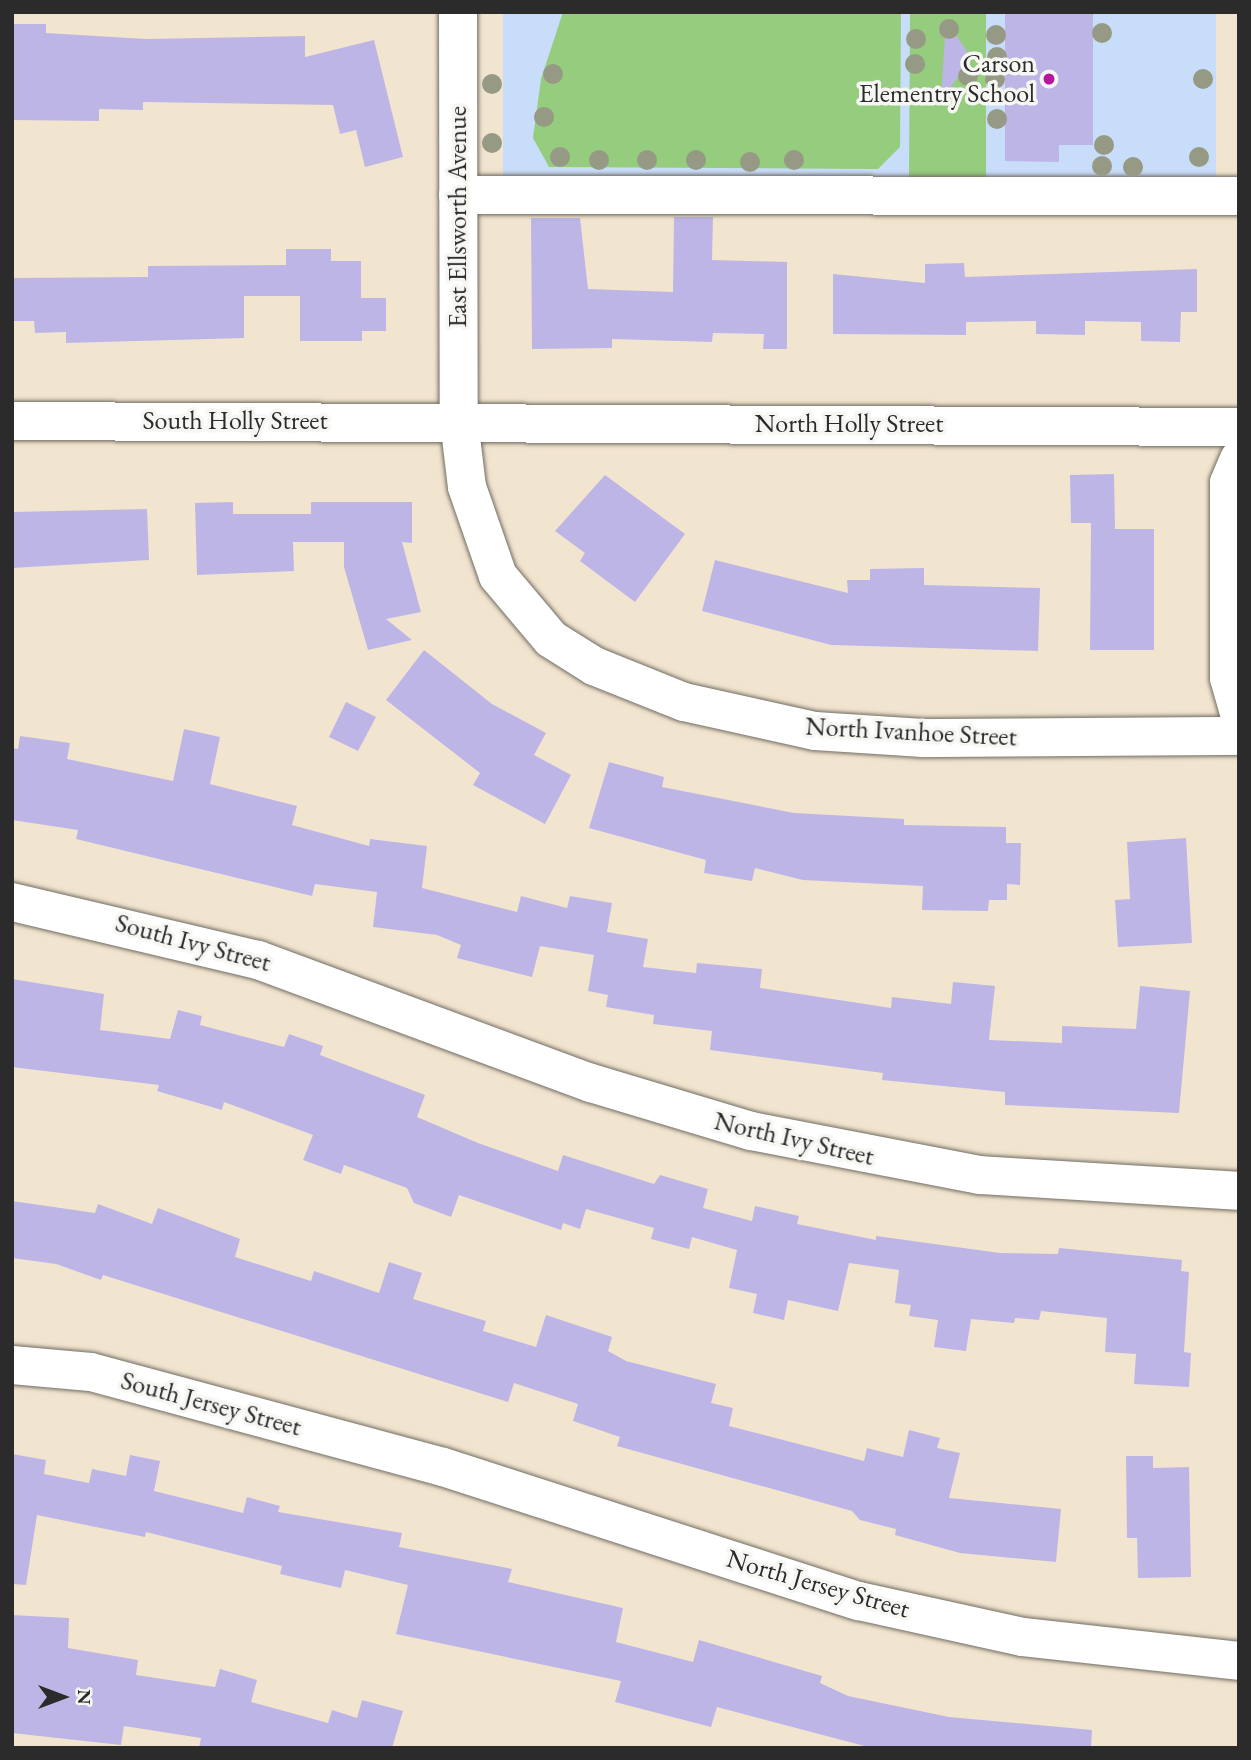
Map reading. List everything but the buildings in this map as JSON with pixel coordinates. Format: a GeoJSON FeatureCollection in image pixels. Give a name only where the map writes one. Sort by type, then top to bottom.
{"type":"FeatureCollection","features":[{"type":"Feature","properties":{"kind":"street","name":"East Ellsworth Avenue"},"geometry":{"type":"LineString","coordinates":[[458,12],[458,421]]}},
{"type":"Feature","properties":{"kind":"street"},"geometry":{"type":"LineString","coordinates":[[458,195],[1239,196]]}},
{"type":"Feature","properties":{"kind":"street","name":"South Holly Street"},"geometry":{"type":"LineString","coordinates":[[12,421],[458,421]]}},
{"type":"Feature","properties":{"kind":"street","name":"North Holly Street"},"geometry":{"type":"LineString","coordinates":[[458,421],[1239,427]]}},
{"type":"Feature","properties":{"kind":"street","name":"North Ivanhoe Street"},"geometry":{"type":"LineString","coordinates":[[458,421],[470,505],[498,576],[551,639],[621,678],[725,714],[863,736],[1239,736]]}},
{"type":"Feature","properties":{"kind":"street"},"geometry":{"type":"LineString","coordinates":[[1239,459],[1229,483],[1229,678],[1239,712]]}},
{"type":"Feature","properties":{"kind":"street","name":"South Ivy Street"},"geometry":{"type":"LineString","coordinates":[[12,902],[201,943],[370,997]]}},
{"type":"Feature","properties":{"kind":"street","name":"North Ivy Street"},"geometry":{"type":"LineString","coordinates":[[370,997],[591,1083],[810,1144],[1039,1182],[1239,1191]]}},
{"type":"Feature","properties":{"kind":"street","name":"South Jersey Street"},"geometry":{"type":"LineString","coordinates":[[12,1365],[91,1372],[408,1457]]}},
{"type":"Feature","properties":{"kind":"street","name":"North Jersey Street"},"geometry":{"type":"LineString","coordinates":[[408,1457],[859,1601],[1023,1637],[1239,1661]]}},
{"type":"Feature","properties":{"kind":"shaded area"},"geometry":{"type":"Polygon","coordinates":[[[503,12],[1216,12],[1216,196],[503,195],[503,12]]]}},
{"type":"Feature","properties":{"kind":"green space"},"geometry":{"type":"Polygon","coordinates":[[[563,12],[901,12],[900,147],[878,169],[549,167],[533,138],[541,79],[563,12]]]}},
{"type":"Feature","properties":{"kind":"green space"},"geometry":{"type":"Polygon","coordinates":[[[910,12],[986,12],[986,179],[909,180],[910,12]]]}},
{"type":"Feature","properties":{"kind":"place","name":"Carson Elementry School"},"geometry":{"type":"Point","coordinates":[1049,79]}}]}
